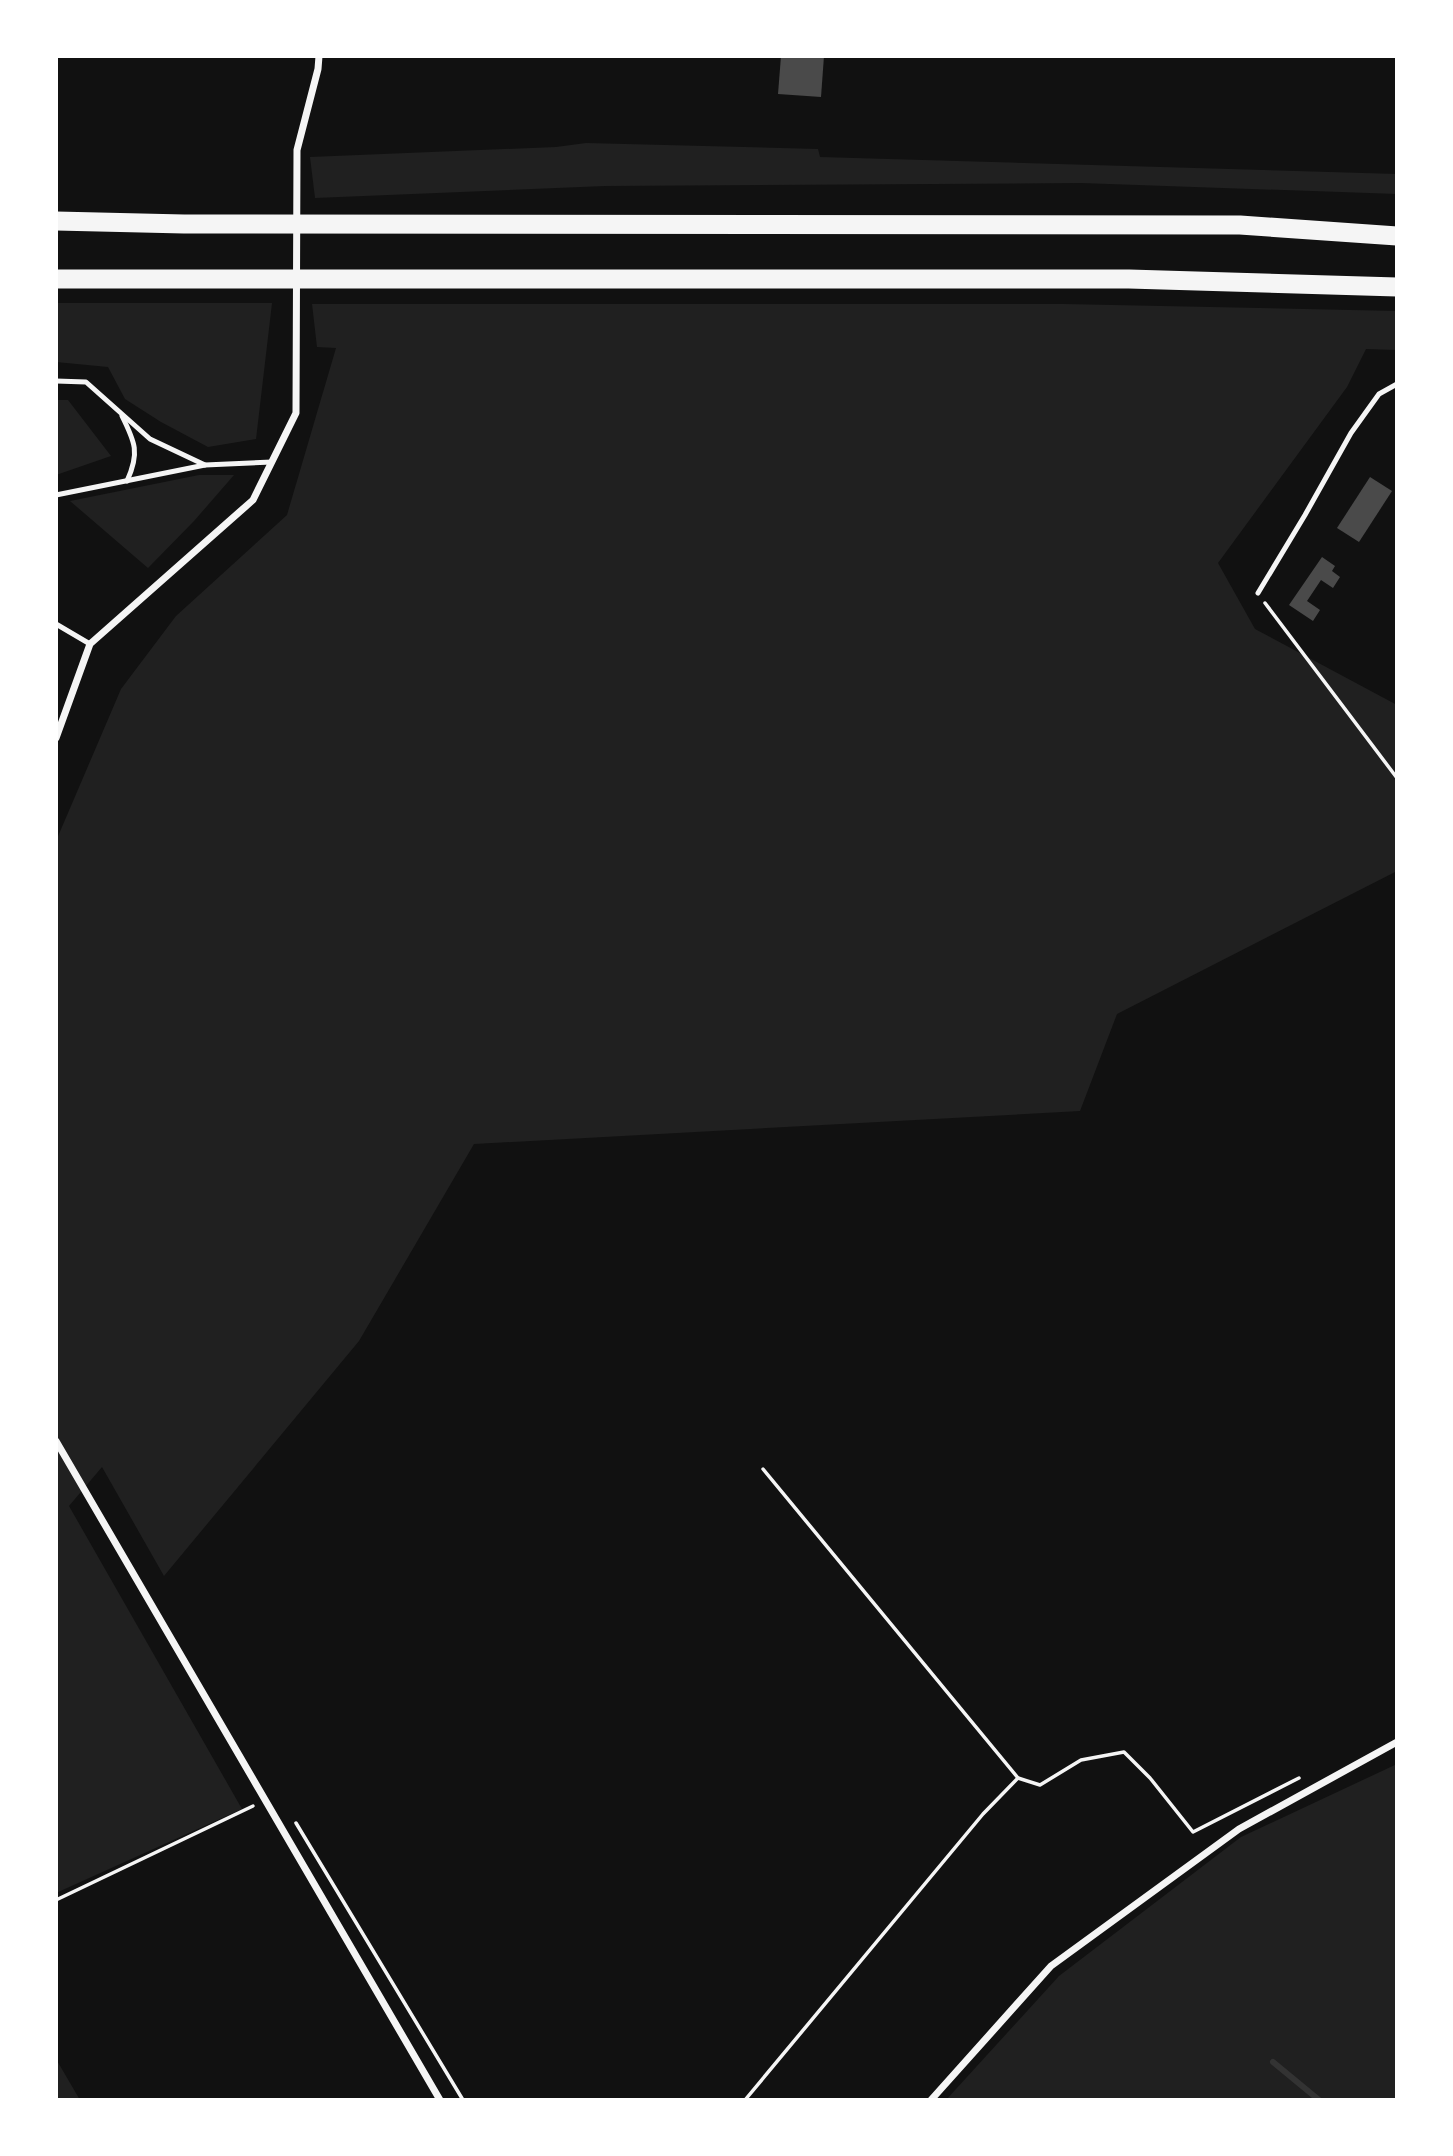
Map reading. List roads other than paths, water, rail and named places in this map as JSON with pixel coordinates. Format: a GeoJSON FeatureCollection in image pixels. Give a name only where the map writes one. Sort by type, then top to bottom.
{"type":"FeatureCollection","features":[{"type":"Feature","properties":{"kind":"highway"},"geometry":{"type":"LineString","coordinates":[[56,221],[184,224],[1240,225],[1397,236]]}},
{"type":"Feature","properties":{"kind":"highway"},"geometry":{"type":"LineString","coordinates":[[56,279],[1129,279],[1397,288]]}},
{"type":"Feature","properties":{"kind":"street"},"geometry":{"type":"LineString","coordinates":[[56,738],[90,644],[253,500],[296,413],[297,150],[319,56]]}},
{"type":"Feature","properties":{"kind":"street"},"geometry":{"type":"LineString","coordinates":[[56,1441],[440,2100]]}},
{"type":"Feature","properties":{"kind":"street"},"geometry":{"type":"LineString","coordinates":[[931,2100],[1051,1966],[1239,1829],[1397,1742]]}},
{"type":"Feature","properties":{"kind":"lane"},"geometry":{"type":"LineString","coordinates":[[56,381],[86,382],[150,439],[205,465]]}},
{"type":"Feature","properties":{"kind":"lane"},"geometry":{"type":"LineString","coordinates":[[1258,593],[1351,433],[1379,394],[1397,384]]}},
{"type":"Feature","properties":{"kind":"lane"},"geometry":{"type":"LineString","coordinates":[[120,413],[135,443],[134,465],[127,481]]}},
{"type":"Feature","properties":{"kind":"lane"},"geometry":{"type":"LineString","coordinates":[[56,495],[205,465],[272,462]]}},
{"type":"Feature","properties":{"kind":"lane"},"geometry":{"type":"LineString","coordinates":[[56,624],[90,644]]}},
{"type":"Feature","properties":{"kind":"waterway"},"geometry":{"type":"LineString","coordinates":[[1273,2062],[1319,2100]]}}]}
